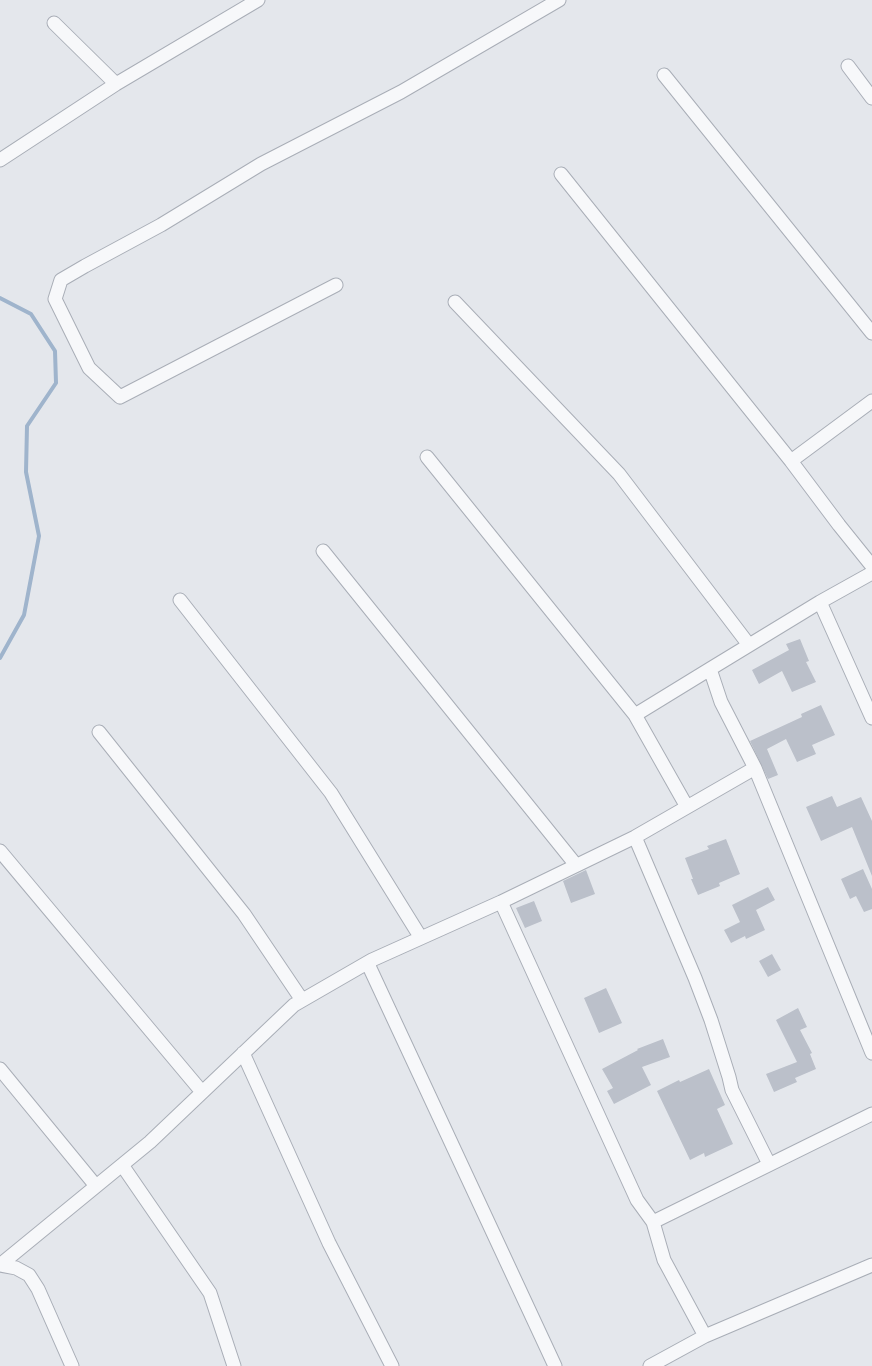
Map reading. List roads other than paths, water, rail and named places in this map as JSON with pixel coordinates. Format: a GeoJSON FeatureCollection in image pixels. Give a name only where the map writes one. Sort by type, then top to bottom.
{"type":"FeatureCollection","features":[{"type":"Feature","properties":{"kind":"street"},"geometry":{"type":"LineString","coordinates":[[0,160],[116,84],[258,0]]}},
{"type":"Feature","properties":{"kind":"street"},"geometry":{"type":"LineString","coordinates":[[336,285],[120,397],[89,368],[55,299],[61,280],[161,226],[261,164],[401,92],[559,0]]}},
{"type":"Feature","properties":{"kind":"street"},"geometry":{"type":"LineString","coordinates":[[54,22],[116,84]]}},
{"type":"Feature","properties":{"kind":"street"},"geometry":{"type":"LineString","coordinates":[[848,66],[872,98]]}},
{"type":"Feature","properties":{"kind":"street"},"geometry":{"type":"LineString","coordinates":[[664,75],[872,333]]}},
{"type":"Feature","properties":{"kind":"street"},"geometry":{"type":"LineString","coordinates":[[561,174],[791,461],[872,566]]}},
{"type":"Feature","properties":{"kind":"street"},"geometry":{"type":"LineString","coordinates":[[455,302],[619,474],[750,645]]}},
{"type":"Feature","properties":{"kind":"street"},"geometry":{"type":"LineString","coordinates":[[791,461],[872,401]]}},
{"type":"Feature","properties":{"kind":"street"},"geometry":{"type":"LineString","coordinates":[[427,457],[635,715],[687,807]]}},
{"type":"Feature","properties":{"kind":"street"},"geometry":{"type":"LineString","coordinates":[[323,552],[576,865]]}},
{"type":"Feature","properties":{"kind":"street"},"geometry":{"type":"LineString","coordinates":[[635,715],[820,602],[872,573]]}},
{"type":"Feature","properties":{"kind":"street"},"geometry":{"type":"LineString","coordinates":[[180,600],[331,793],[421,938]]}},
{"type":"Feature","properties":{"kind":"street"},"geometry":{"type":"LineString","coordinates":[[820,602],[872,718]]}},
{"type":"Feature","properties":{"kind":"street"},"geometry":{"type":"LineString","coordinates":[[710,668],[721,702],[755,768],[872,1053]]}},
{"type":"Feature","properties":{"kind":"street"},"geometry":{"type":"LineString","coordinates":[[99,732],[244,914],[302,1000]]}},
{"type":"Feature","properties":{"kind":"street"},"geometry":{"type":"LineString","coordinates":[[0,1265],[150,1142],[294,1005],[372,960],[501,902],[635,837],[755,768]]}},
{"type":"Feature","properties":{"kind":"street"},"geometry":{"type":"LineString","coordinates":[[635,837],[695,978],[711,1020],[732,1090],[769,1164]]}},
{"type":"Feature","properties":{"kind":"street"},"geometry":{"type":"LineString","coordinates":[[0,851],[202,1092]]}},
{"type":"Feature","properties":{"kind":"street"},"geometry":{"type":"LineString","coordinates":[[501,902],[637,1200],[653,1222],[664,1260],[705,1336]]}},
{"type":"Feature","properties":{"kind":"street"},"geometry":{"type":"LineString","coordinates":[[372,960],[368,964],[369,969],[555,1366]]}},
{"type":"Feature","properties":{"kind":"street"},"geometry":{"type":"LineString","coordinates":[[243,1053],[329,1243],[392,1366]]}},
{"type":"Feature","properties":{"kind":"street"},"geometry":{"type":"LineString","coordinates":[[0,1069],[96,1186]]}},
{"type":"Feature","properties":{"kind":"street"},"geometry":{"type":"LineString","coordinates":[[653,1222],[872,1114]]}},
{"type":"Feature","properties":{"kind":"street"},"geometry":{"type":"LineString","coordinates":[[122,1165],[210,1293],[234,1366]]}},
{"type":"Feature","properties":{"kind":"street"},"geometry":{"type":"LineString","coordinates":[[0,1265],[16,1268],[29,1276],[38,1289],[72,1366]]}},
{"type":"Feature","properties":{"kind":"street"},"geometry":{"type":"LineString","coordinates":[[650,1366],[705,1336],[872,1266]]}},
{"type":"Feature","properties":{"kind":"waterway"},"geometry":{"type":"LineString","coordinates":[[0,298],[31,314],[55,351],[56,383],[27,426],[26,472],[39,536],[24,615],[0,658]]}}]}
